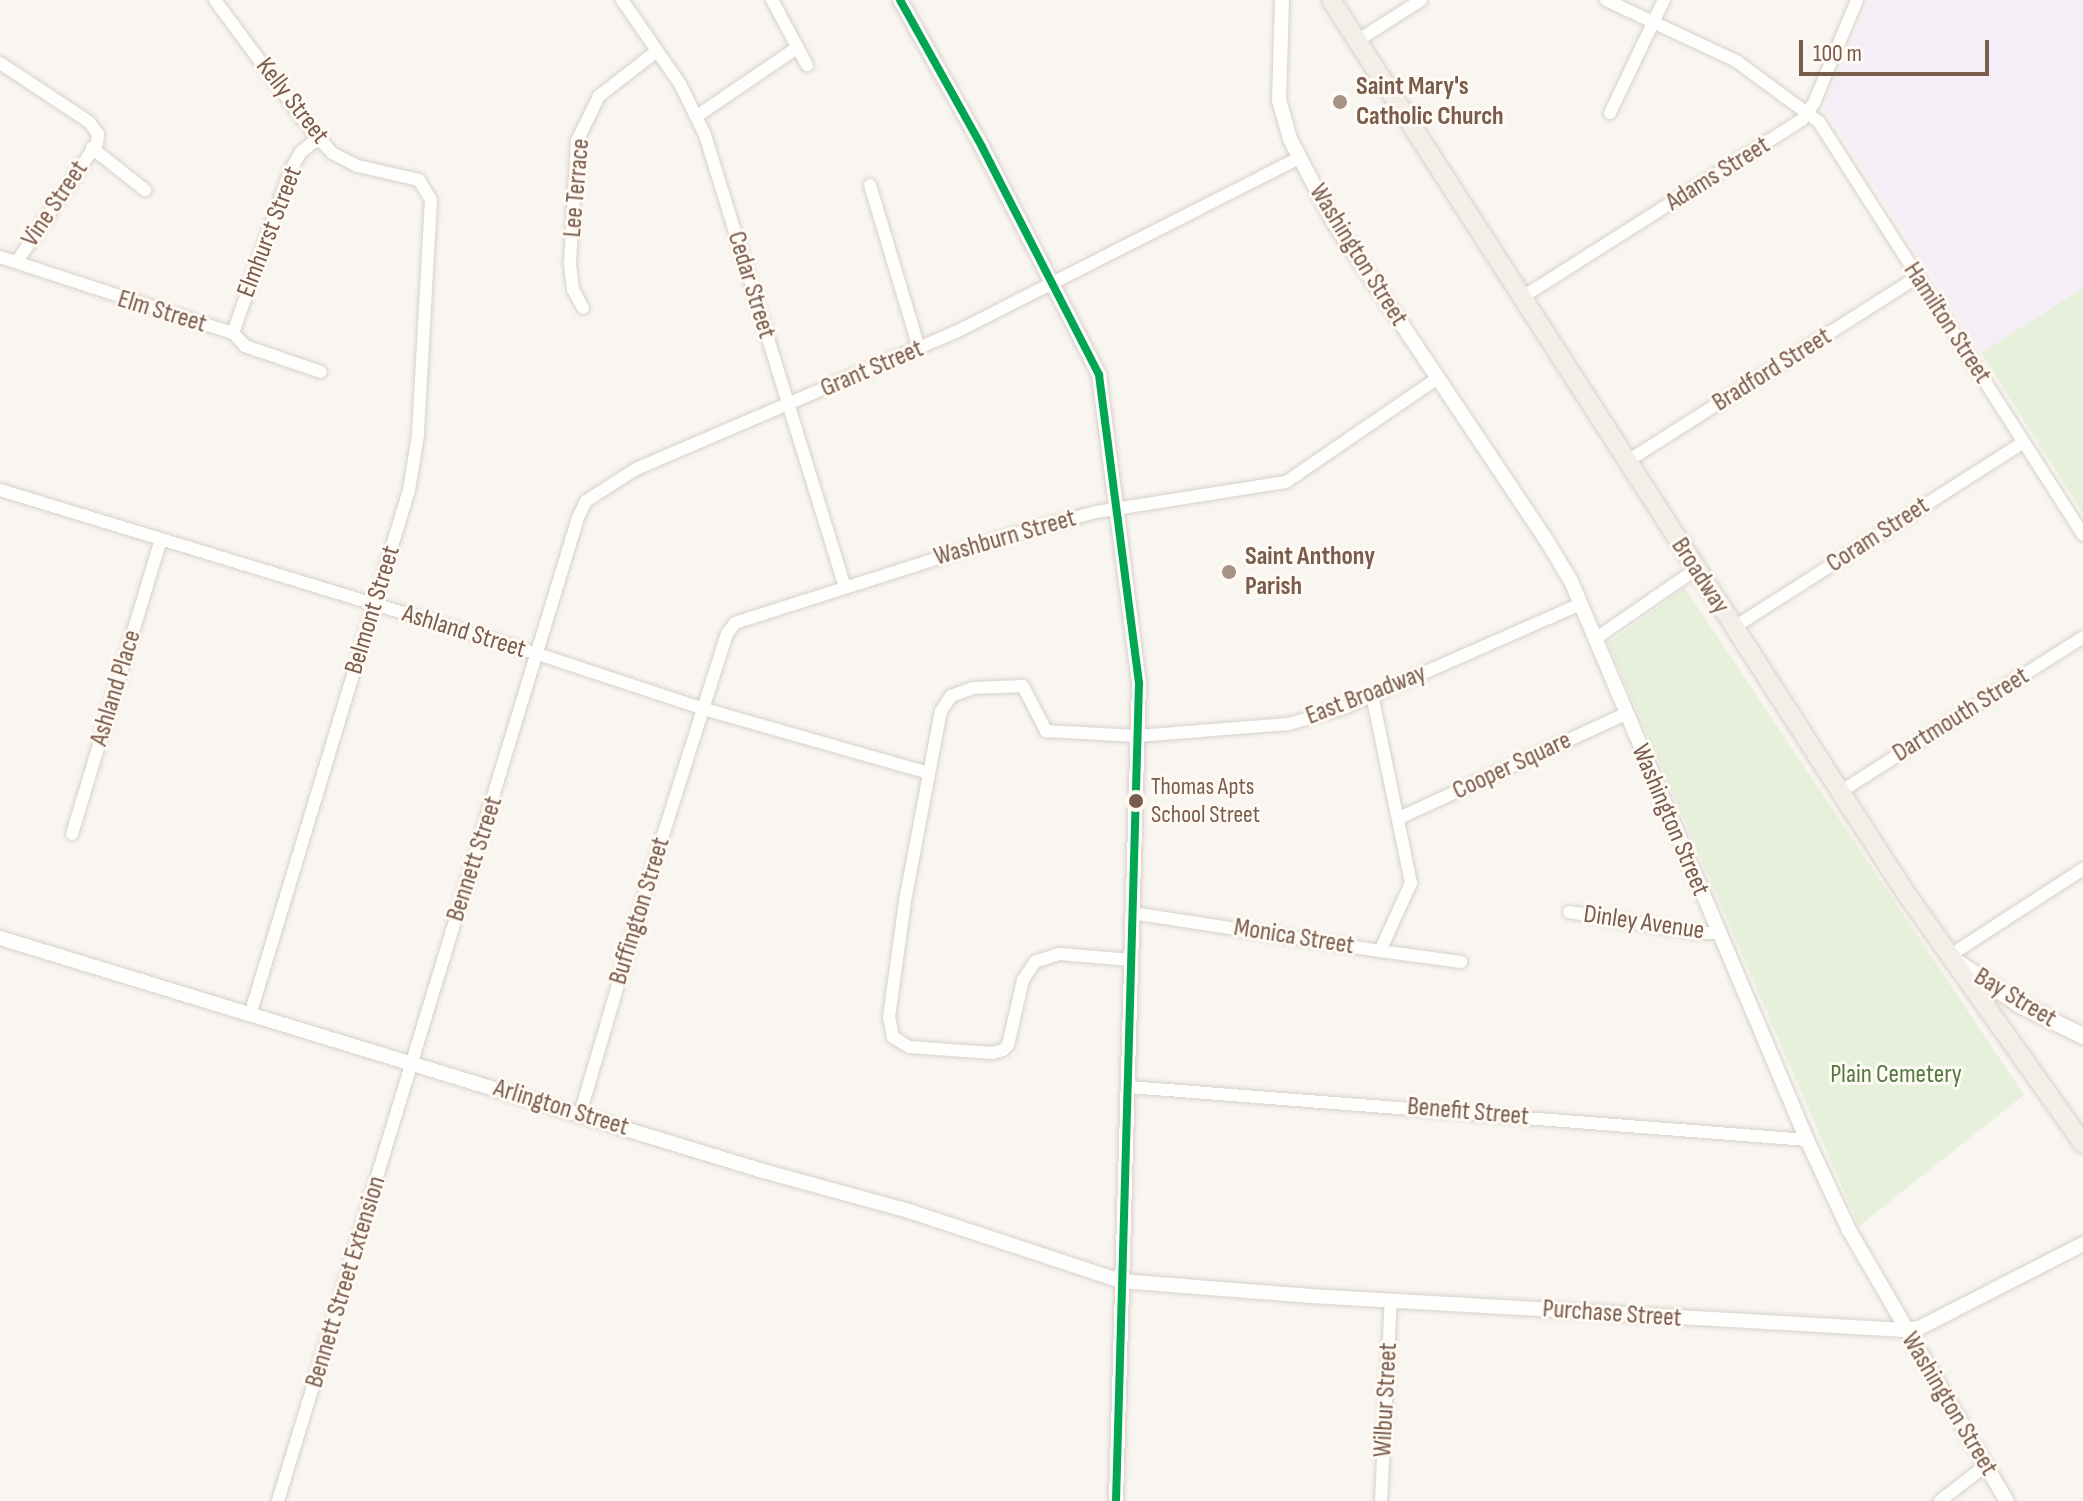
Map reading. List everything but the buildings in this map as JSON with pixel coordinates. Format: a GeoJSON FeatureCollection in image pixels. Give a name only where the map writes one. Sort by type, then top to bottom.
{"type":"FeatureCollection","features":[{"type":"Feature","properties":{"kind":"main road","name":"Broadway"},"geometry":{"type":"LineString","coordinates":[[1331,0],[1840,792],[1949,956],[2083,1143]]}},
{"type":"Feature","properties":{"kind":"main road","name":"Bay Street"},"geometry":{"type":"LineString","coordinates":[[1949,956],[2020,1005],[2083,1036]]}},
{"type":"Feature","properties":{"kind":"street","name":"Kelly Street"},"geometry":{"type":"LineString","coordinates":[[215,0],[318,138],[340,159],[412,177],[429,193]]}},
{"type":"Feature","properties":{"kind":"street","name":"Cedar Street"},"geometry":{"type":"LineString","coordinates":[[622,0],[697,116],[845,587]]}},
{"type":"Feature","properties":{"kind":"street"},"geometry":{"type":"LineString","coordinates":[[772,0],[807,65]]}},
{"type":"Feature","properties":{"kind":"street"},"geometry":{"type":"LineString","coordinates":[[900,0],[1098,370],[1139,672],[1116,1501]]}},
{"type":"Feature","properties":{"kind":"street","name":"Washington Street"},"geometry":{"type":"LineString","coordinates":[[1282,0],[1280,106],[1285,128],[1299,158],[1334,223],[1545,538],[1581,604],[1807,1140],[1858,1247],[2007,1501]]}},
{"type":"Feature","properties":{"kind":"street"},"geometry":{"type":"LineString","coordinates":[[1357,41],[1421,0]]}},
{"type":"Feature","properties":{"kind":"street","name":"Hamilton Street"},"geometry":{"type":"LineString","coordinates":[[1606,0],[1736,61],[1819,122],[2083,535]]}},
{"type":"Feature","properties":{"kind":"street"},"geometry":{"type":"LineString","coordinates":[[1610,113],[1664,0]]}},
{"type":"Feature","properties":{"kind":"street"},"geometry":{"type":"LineString","coordinates":[[1809,113],[1857,0]]}},
{"type":"Feature","properties":{"kind":"street"},"geometry":{"type":"LineString","coordinates":[[697,116],[798,47]]}},
{"type":"Feature","properties":{"kind":"street","name":"Lee Terrace"},"geometry":{"type":"LineString","coordinates":[[583,308],[573,289],[570,263],[577,141],[599,96],[657,51]]}},
{"type":"Feature","properties":{"kind":"street"},"geometry":{"type":"LineString","coordinates":[[0,63],[89,122],[98,134],[92,148],[145,190]]}},
{"type":"Feature","properties":{"kind":"street","name":"Adams Street"},"geometry":{"type":"LineString","coordinates":[[1521,298],[1773,140],[1809,113]]}},
{"type":"Feature","properties":{"kind":"street","name":"Elmhurst Street"},"geometry":{"type":"LineString","coordinates":[[233,333],[285,183],[301,152],[318,138]]}},
{"type":"Feature","properties":{"kind":"street","name":"Vine Street"},"geometry":{"type":"LineString","coordinates":[[18,260],[92,148]]}},
{"type":"Feature","properties":{"kind":"street","name":"Grant Street"},"geometry":{"type":"LineString","coordinates":[[538,654],[586,501],[636,469],[919,348],[1299,158]]}},
{"type":"Feature","properties":{"kind":"street"},"geometry":{"type":"LineString","coordinates":[[870,185],[919,348]]}},
{"type":"Feature","properties":{"kind":"street","name":"Belmont Street"},"geometry":{"type":"LineString","coordinates":[[250,1015],[409,490],[417,443],[429,193]]}},
{"type":"Feature","properties":{"kind":"street","name":"Elm Street"},"geometry":{"type":"LineString","coordinates":[[0,257],[18,260],[109,296],[233,333],[245,346],[321,372]]}},
{"type":"Feature","properties":{"kind":"street","name":"Bradford Street"},"geometry":{"type":"LineString","coordinates":[[1626,462],[1918,277]]}},
{"type":"Feature","properties":{"kind":"street","name":"Washburn Street"},"geometry":{"type":"LineString","coordinates":[[704,709],[731,626],[742,619],[1016,533],[1117,507],[1286,482],[1438,378]]}},
{"type":"Feature","properties":{"kind":"street","name":"Coram Street"},"geometry":{"type":"LineString","coordinates":[[1733,628],[2024,442]]}},
{"type":"Feature","properties":{"kind":"street","name":"Ashland Street"},"geometry":{"type":"LineString","coordinates":[[0,490],[160,542],[538,654],[704,709],[928,773]]}},
{"type":"Feature","properties":{"kind":"street","name":"Ashland Place"},"geometry":{"type":"LineString","coordinates":[[72,834],[160,542]]}},
{"type":"Feature","properties":{"kind":"street"},"geometry":{"type":"LineString","coordinates":[[1595,639],[1695,570]]}},
{"type":"Feature","properties":{"kind":"street","name":"East Broadway"},"geometry":{"type":"LineString","coordinates":[[1137,736],[1289,724],[1332,713],[1581,604]]}},
{"type":"Feature","properties":{"kind":"street","name":"Dartmouth Street"},"geometry":{"type":"LineString","coordinates":[[1840,792],[2083,637]]}},
{"type":"Feature","properties":{"kind":"street","name":"Bennett Street"},"geometry":{"type":"LineString","coordinates":[[414,1064],[538,654]]}},
{"type":"Feature","properties":{"kind":"street"},"geometry":{"type":"LineString","coordinates":[[1131,960],[1059,954],[1035,962],[1023,980],[1008,1045],[1003,1050],[992,1053],[909,1047],[893,1037],[889,1017],[928,773],[941,711],[951,696],[973,688],[1023,686],[1046,731],[1137,736]]}},
{"type":"Feature","properties":{"kind":"street","name":"Monica Street"},"geometry":{"type":"LineString","coordinates":[[1132,913],[1380,951],[1411,883],[1372,695]]}},
{"type":"Feature","properties":{"kind":"street","name":"Buffington Street"},"geometry":{"type":"LineString","coordinates":[[580,1114],[704,709]]}},
{"type":"Feature","properties":{"kind":"street","name":"Cooper Square"},"geometry":{"type":"LineString","coordinates":[[1399,818],[1625,714]]}},
{"type":"Feature","properties":{"kind":"street"},"geometry":{"type":"LineString","coordinates":[[1949,956],[2083,869]]}},
{"type":"Feature","properties":{"kind":"street","name":"Dinley Avenue"},"geometry":{"type":"LineString","coordinates":[[1569,912],[1696,933],[1718,933]]}},
{"type":"Feature","properties":{"kind":"street","name":"Arlington Street"},"geometry":{"type":"LineString","coordinates":[[0,938],[760,1170],[909,1211],[1121,1281]]}},
{"type":"Feature","properties":{"kind":"street"},"geometry":{"type":"LineString","coordinates":[[1380,951],[1461,962]]}},
{"type":"Feature","properties":{"kind":"street","name":"Bennett Street Extension"},"geometry":{"type":"LineString","coordinates":[[278,1501],[414,1064]]}},
{"type":"Feature","properties":{"kind":"street","name":"Benefit Street"},"geometry":{"type":"LineString","coordinates":[[1129,1087],[1807,1140]]}},
{"type":"Feature","properties":{"kind":"street","name":"Purchase Street"},"geometry":{"type":"LineString","coordinates":[[1121,1281],[1905,1330],[1919,1328],[2083,1244]]}},
{"type":"Feature","properties":{"kind":"street","name":"Wilbur Street"},"geometry":{"type":"LineString","coordinates":[[1381,1501],[1391,1300]]}},
{"type":"Feature","properties":{"kind":"street"},"geometry":{"type":"LineString","coordinates":[[1940,1501],[1985,1466]]}},
{"type":"Feature","properties":{"kind":"shaded area"},"geometry":{"type":"Polygon","coordinates":[[[1869,0],[2083,0],[2083,288],[1981,353],[1824,107],[1869,0]]]}},
{"type":"Feature","properties":{"kind":"green space"},"geometry":{"type":"Polygon","coordinates":[[[2083,288],[2083,513],[1981,353],[2083,288]]]}},
{"type":"Feature","properties":{"kind":"green space","name":"Plain Cemetery"},"geometry":{"type":"Polygon","coordinates":[[[1685,588],[2024,1095],[1859,1226],[1608,643],[1685,588]]]}},
{"type":"Feature","properties":{"kind":"transit line"},"geometry":{"type":"LineString","coordinates":[[900,0],[982,147],[1099,375],[1139,683],[1116,1501]]}},
{"type":"Feature","properties":{"kind":"place","name":"Saint Mary's Catholic Church"},"geometry":{"type":"Point","coordinates":[1340,102]}},
{"type":"Feature","properties":{"kind":"place","name":"Saint Anthony Parish"},"geometry":{"type":"Point","coordinates":[1229,572]}},
{"type":"Feature","properties":{"kind":"place","name":"Thomas Apts School Street"},"geometry":{"type":"Point","coordinates":[1136,801]}}]}
